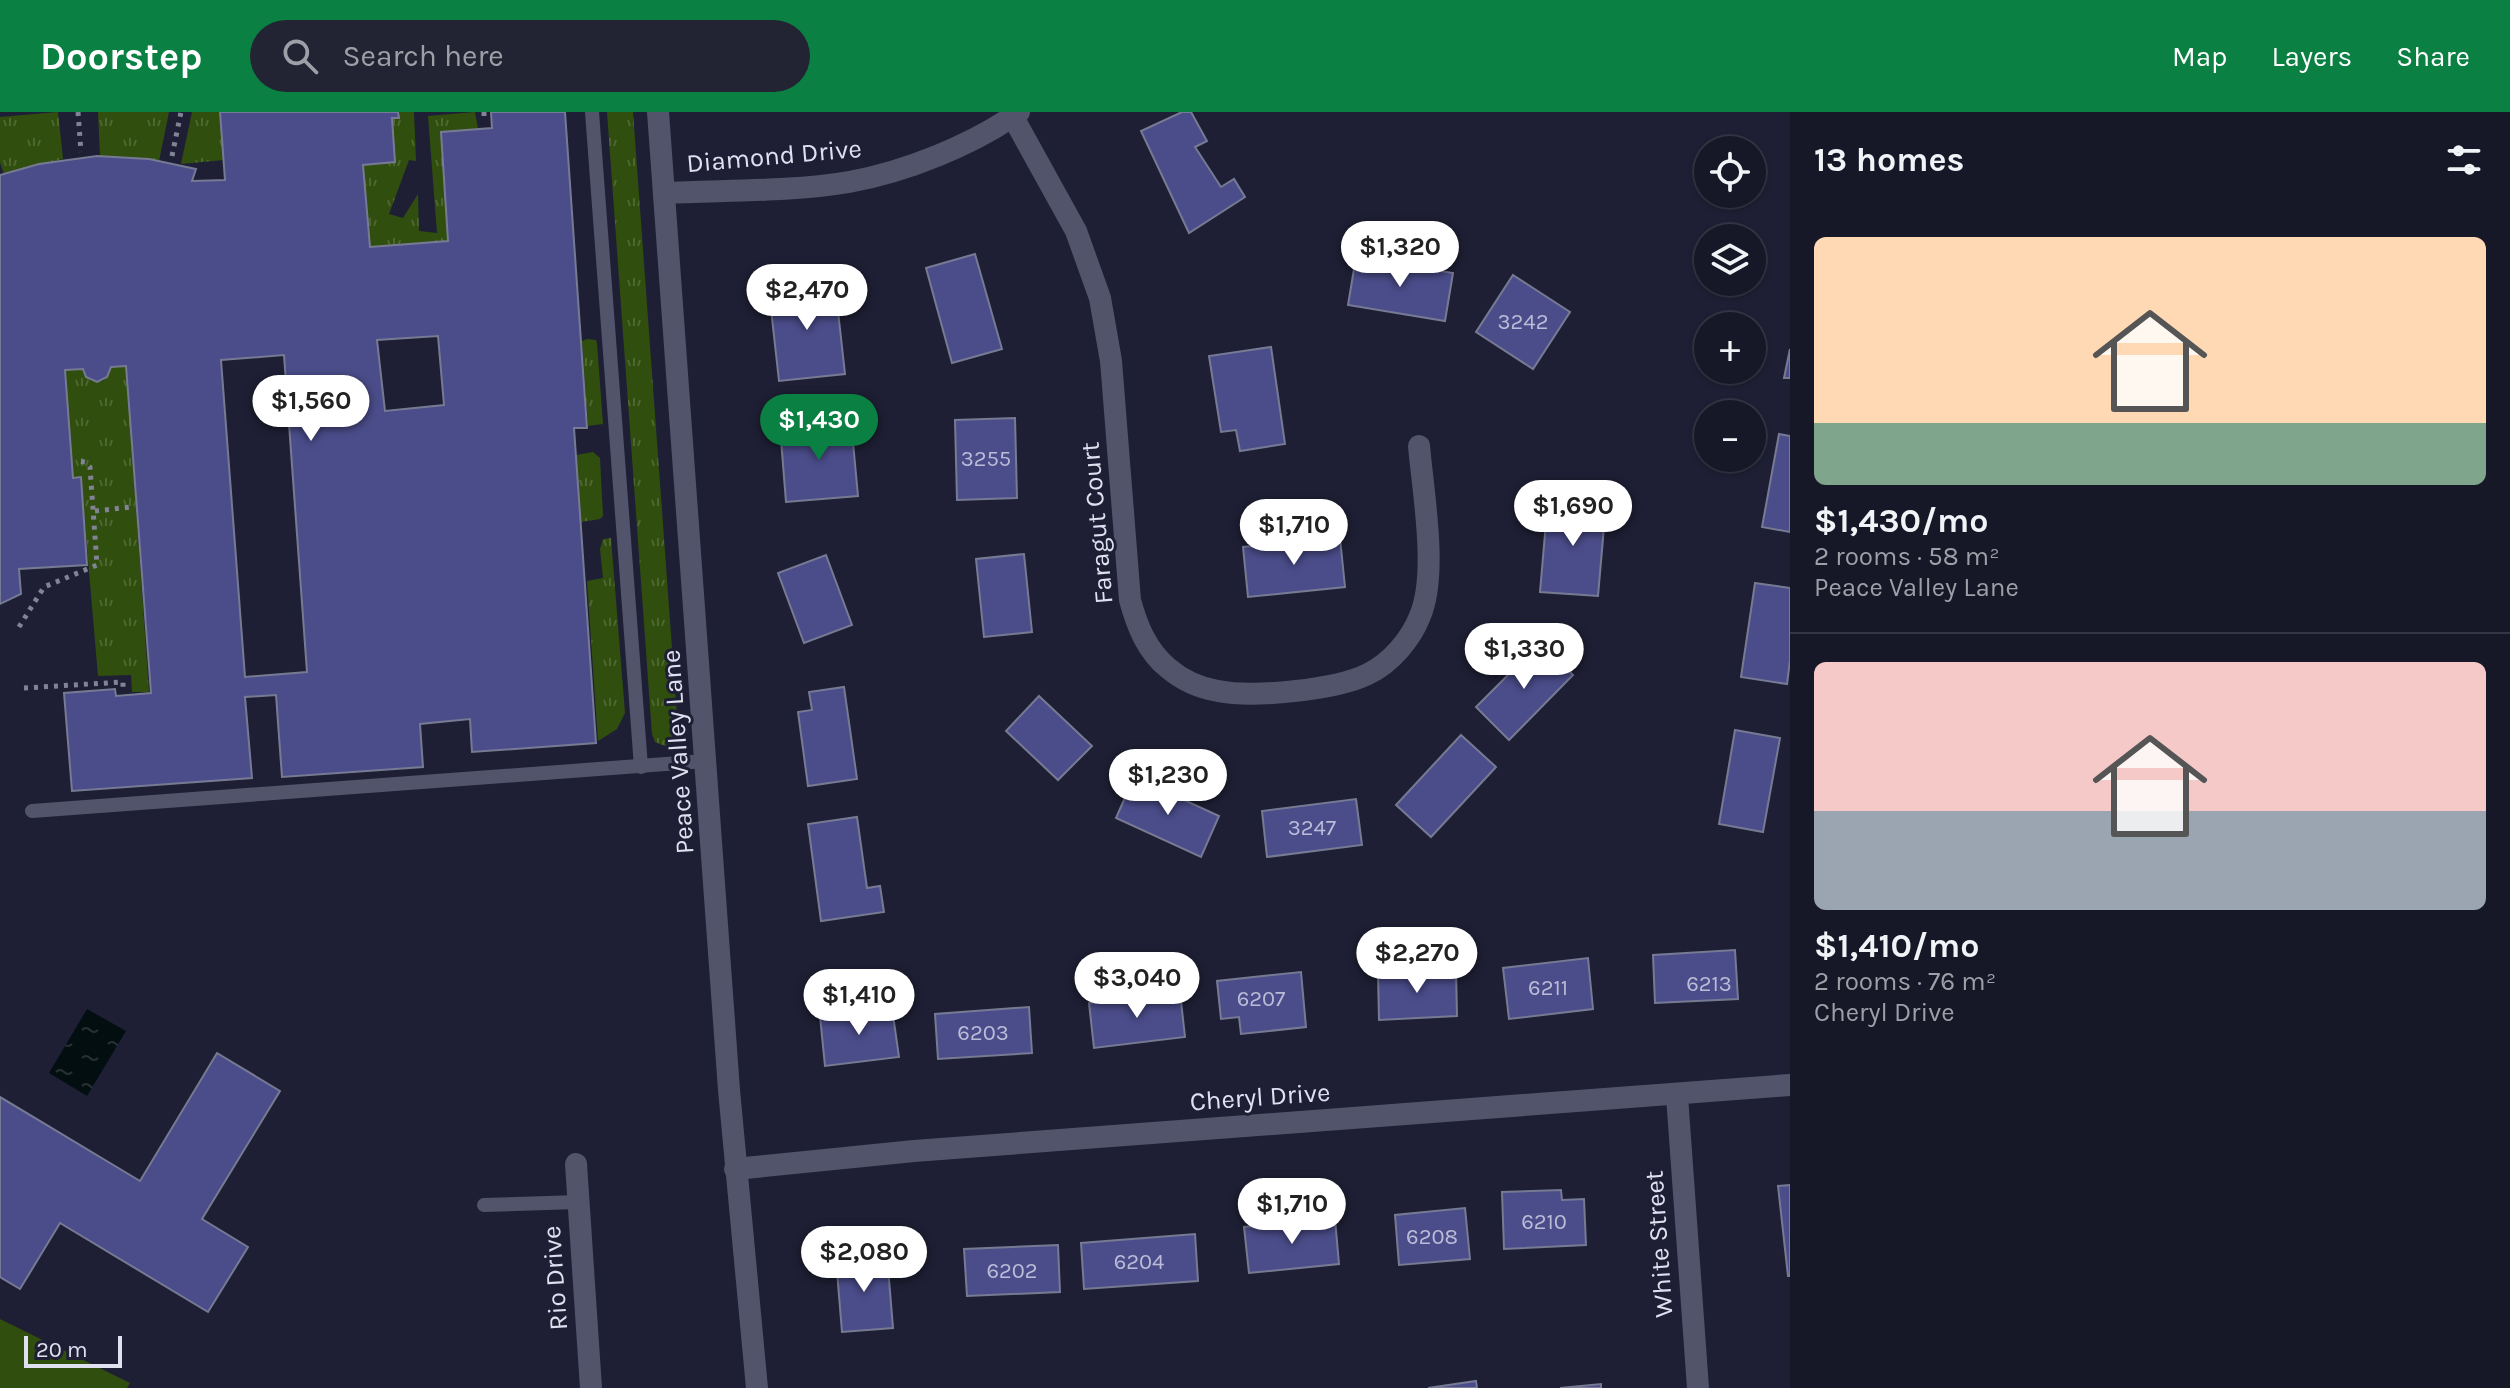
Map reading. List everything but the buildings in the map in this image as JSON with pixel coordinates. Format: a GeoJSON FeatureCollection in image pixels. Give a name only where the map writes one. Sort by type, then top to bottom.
{"type":"FeatureCollection","features":[{"type":"Feature","properties":{"kind":"street","name":"Peace Valley Lane"},"geometry":{"type":"LineString","coordinates":[[658,112],[735,1169],[757,1388]]}},
{"type":"Feature","properties":{"kind":"street","name":"Diamond Drive"},"geometry":{"type":"LineString","coordinates":[[664,193],[850,181],[903,168],[969,141],[1016,114]]}},
{"type":"Feature","properties":{"kind":"street","name":"Faragut Court"},"geometry":{"type":"LineString","coordinates":[[1016,114],[1076,231],[1100,298],[1111,361],[1130,600],[1137,626],[1154,653],[1169,669],[1196,686],[1220,692],[1260,693],[1328,686],[1368,675],[1390,660],[1419,619],[1426,599],[1428,545],[1419,446]]}},
{"type":"Feature","properties":{"kind":"street","name":"Cheryl Drive"},"geometry":{"type":"LineString","coordinates":[[735,1169],[914,1151],[1677,1096],[1790,1085]]}},
{"type":"Feature","properties":{"kind":"street","name":"White Street"},"geometry":{"type":"LineString","coordinates":[[1677,1096],[1698,1388]]}},
{"type":"Feature","properties":{"kind":"street","name":"Rio Drive"},"geometry":{"type":"LineString","coordinates":[[576,1164],[591,1388]]}},
{"type":"Feature","properties":{"kind":"lane"},"geometry":{"type":"LineString","coordinates":[[592,112],[641,767]]}},
{"type":"Feature","properties":{"kind":"lane"},"geometry":{"type":"LineString","coordinates":[[32,811],[706,761]]}},
{"type":"Feature","properties":{"kind":"lane"},"geometry":{"type":"LineString","coordinates":[[484,1205],[578,1202]]}},
{"type":"Feature","properties":{"kind":"path"},"geometry":{"type":"LineString","coordinates":[[78,112],[81,152]]}},
{"type":"Feature","properties":{"kind":"path"},"geometry":{"type":"LineString","coordinates":[[172,156],[181,112]]}},
{"type":"Feature","properties":{"kind":"path"},"geometry":{"type":"LineString","coordinates":[[484,112],[484,120]]}},
{"type":"Feature","properties":{"kind":"path"},"geometry":{"type":"LineString","coordinates":[[19,627],[44,587],[97,565],[90,467],[85,462],[76,461]]}},
{"type":"Feature","properties":{"kind":"path"},"geometry":{"type":"LineString","coordinates":[[95,511],[131,507]]}},
{"type":"Feature","properties":{"kind":"path"},"geometry":{"type":"LineString","coordinates":[[24,688],[123,682],[123,690]]}},
{"type":"Feature","properties":{"kind":"green space"},"geometry":{"type":"Polygon","coordinates":[[[58,112],[63,159],[4,174],[0,163],[0,117],[58,112]]]}},
{"type":"Feature","properties":{"kind":"green space"},"geometry":{"type":"Polygon","coordinates":[[[98,112],[169,112],[159,161],[100,156],[98,112]]]}},
{"type":"Feature","properties":{"kind":"green space"},"geometry":{"type":"Polygon","coordinates":[[[192,112],[220,112],[224,160],[181,164],[192,112]]]}},
{"type":"Feature","properties":{"kind":"green space"},"geometry":{"type":"Polygon","coordinates":[[[399,112],[414,112],[416,161],[409,160],[389,214],[403,218],[418,194],[419,231],[437,233],[428,116],[475,112],[478,129],[441,132],[448,241],[370,247],[363,165],[394,162],[392,118],[399,118],[399,112]]]}},
{"type":"Feature","properties":{"kind":"green space"},"geometry":{"type":"Polygon","coordinates":[[[607,112],[633,112],[678,731],[676,739],[665,746],[655,742],[652,734],[607,112]]]}},
{"type":"Feature","properties":{"kind":"green space"},"geometry":{"type":"Polygon","coordinates":[[[596,340],[597,344],[603,424],[588,426],[582,341],[596,340]]]}},
{"type":"Feature","properties":{"kind":"green space"},"geometry":{"type":"Polygon","coordinates":[[[126,366],[149,692],[132,692],[131,675],[98,676],[81,478],[73,478],[65,370],[82,369],[91,381],[103,381],[111,367],[126,366]]]}},
{"type":"Feature","properties":{"kind":"green space"},"geometry":{"type":"Polygon","coordinates":[[[593,452],[600,458],[603,516],[581,522],[576,455],[593,452]]]}},
{"type":"Feature","properties":{"kind":"green space"},"geometry":{"type":"Polygon","coordinates":[[[611,538],[625,713],[617,729],[598,741],[587,581],[603,578],[600,549],[603,539],[611,538]]]}},
{"type":"Feature","properties":{"kind":"green space"},"geometry":{"type":"Polygon","coordinates":[[[0,1319],[130,1383],[127,1388],[0,1388],[0,1319]]]}},
{"type":"Feature","properties":{"kind":"water"},"geometry":{"type":"Polygon","coordinates":[[[87,1009],[126,1031],[87,1096],[49,1073],[87,1009]]]}}]}
